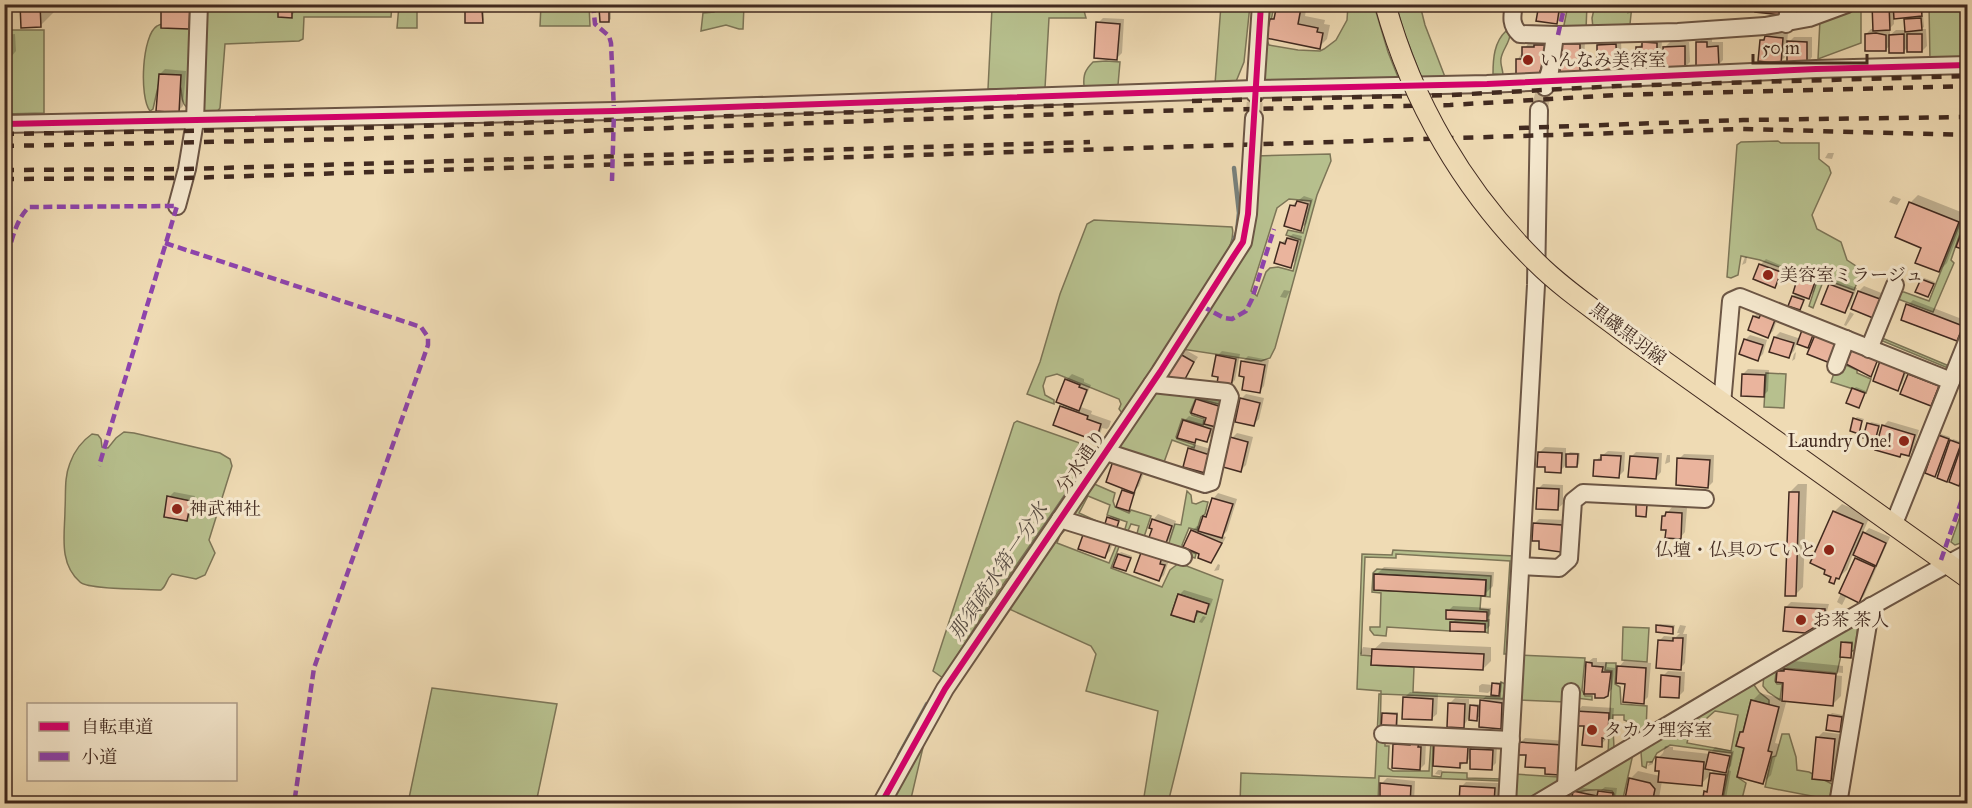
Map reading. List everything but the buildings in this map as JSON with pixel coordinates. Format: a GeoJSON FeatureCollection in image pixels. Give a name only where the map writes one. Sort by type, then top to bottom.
{"type":"FeatureCollection","features":[{"type":"Feature","properties":{"kind":"main road","name":"黒磯黒羽線"},"geometry":{"type":"LineString","coordinates":[[1385,4],[1400,53],[1443,143],[1498,222],[1537,263],[1629,336],[1722,404],[1968,578]]}},
{"type":"Feature","properties":{"kind":"street"},"geometry":{"type":"LineString","coordinates":[[177,206],[187,169],[195,121],[199,4]]}},
{"type":"Feature","properties":{"kind":"street"},"geometry":{"type":"LineString","coordinates":[[1255,92],[1261,4]]}},
{"type":"Feature","properties":{"kind":"street"},"geometry":{"type":"LineString","coordinates":[[1514,4],[1512,21],[1520,34],[1555,35],[1678,32],[1786,24],[1847,4]]}},
{"type":"Feature","properties":{"kind":"street"},"geometry":{"type":"LineString","coordinates":[[1786,24],[1790,4]]}},
{"type":"Feature","properties":{"kind":"street"},"geometry":{"type":"LineString","coordinates":[[1546,84],[1555,35]]}},
{"type":"Feature","properties":{"kind":"street"},"geometry":{"type":"LineString","coordinates":[[4,124],[614,111],[1546,84],[1816,69],[1968,65]]}},
{"type":"Feature","properties":{"kind":"street"},"geometry":{"type":"LineString","coordinates":[[1507,804],[1536,285],[1539,110]]}},
{"type":"Feature","properties":{"kind":"street","name":"分水通り"},"geometry":{"type":"LineString","coordinates":[[881,804],[945,689],[1152,384],[1243,242],[1248,214],[1254,118]]}},
{"type":"Feature","properties":{"kind":"street"},"geometry":{"type":"LineString","coordinates":[[1869,349],[1895,285]]}},
{"type":"Feature","properties":{"kind":"street"},"geometry":{"type":"LineString","coordinates":[[1722,404],[1731,301],[1740,297],[1951,381]]}},
{"type":"Feature","properties":{"kind":"street"},"geometry":{"type":"LineString","coordinates":[[1836,366],[1846,339]]}},
{"type":"Feature","properties":{"kind":"street"},"geometry":{"type":"LineString","coordinates":[[1893,526],[1968,339]]}},
{"type":"Feature","properties":{"kind":"street"},"geometry":{"type":"LineString","coordinates":[[1106,452],[1206,484],[1211,482],[1230,397],[1227,392],[1152,384]]}},
{"type":"Feature","properties":{"kind":"street"},"geometry":{"type":"LineString","coordinates":[[1521,566],[1559,568],[1569,559],[1573,501],[1583,493],[1705,499]]}},
{"type":"Feature","properties":{"kind":"street"},"geometry":{"type":"LineString","coordinates":[[1060,519],[1183,557]]}},
{"type":"Feature","properties":{"kind":"street"},"geometry":{"type":"LineString","coordinates":[[1536,804],[1786,654],[1968,553]]}},
{"type":"Feature","properties":{"kind":"street"},"geometry":{"type":"LineString","coordinates":[[1838,804],[1871,606]]}},
{"type":"Feature","properties":{"kind":"street"},"geometry":{"type":"LineString","coordinates":[[1566,786],[1571,692]]}},
{"type":"Feature","properties":{"kind":"street"},"geometry":{"type":"LineString","coordinates":[[1383,734],[1511,740]]}},
{"type":"Feature","properties":{"kind":"green space"},"geometry":{"type":"Polygon","coordinates":[[[347,4],[347,10],[379,10],[380,5],[392,5],[391,17],[304,17],[303,39],[299,41],[225,44],[220,108],[217,112],[199,113],[190,110],[184,104],[176,80],[160,78],[153,109],[150,111],[144,93],[145,53],[152,32],[157,26],[194,18],[203,5],[347,4]]]}},
{"type":"Feature","properties":{"kind":"green space"},"geometry":{"type":"Polygon","coordinates":[[[1266,4],[1277,5],[1274,6],[1267,40],[1269,45],[1320,51],[1336,40],[1347,20],[1348,5],[1374,5],[1400,82],[1260,85],[1266,4]]]}},
{"type":"Feature","properties":{"kind":"green space"},"geometry":{"type":"Polygon","coordinates":[[[399,5],[417,5],[417,28],[397,28],[399,5]]]}},
{"type":"Feature","properties":{"kind":"green space"},"geometry":{"type":"Polygon","coordinates":[[[541,5],[589,5],[590,26],[540,26],[541,5]]]}},
{"type":"Feature","properties":{"kind":"green space"},"geometry":{"type":"Polygon","coordinates":[[[717,5],[744,5],[743,29],[726,25],[701,31],[703,13],[714,12],[717,5]]]}},
{"type":"Feature","properties":{"kind":"green space"},"geometry":{"type":"Polygon","coordinates":[[[969,5],[1080,5],[1083,7],[1086,18],[1049,18],[1045,88],[988,89],[992,8],[969,5]]]}},
{"type":"Feature","properties":{"kind":"green space"},"geometry":{"type":"Polygon","coordinates":[[[1221,5],[1250,5],[1244,62],[1235,84],[1215,84],[1221,5]]]}},
{"type":"Feature","properties":{"kind":"green space"},"geometry":{"type":"Polygon","coordinates":[[[1396,5],[1420,5],[1425,25],[1445,77],[1423,82],[1396,5]]]}},
{"type":"Feature","properties":{"kind":"green space"},"geometry":{"type":"Polygon","coordinates":[[[1568,5],[1587,5],[1586,29],[1563,30],[1568,5]]]}},
{"type":"Feature","properties":{"kind":"green space"},"geometry":{"type":"Polygon","coordinates":[[[1595,5],[1632,5],[1630,24],[1593,28],[1592,18],[1595,5]]]}},
{"type":"Feature","properties":{"kind":"green space"},"geometry":{"type":"Polygon","coordinates":[[[1929,5],[1967,5],[1967,59],[1930,61],[1929,5]]]}},
{"type":"Feature","properties":{"kind":"green space"},"geometry":{"type":"Polygon","coordinates":[[[1861,6],[1861,43],[1818,59],[1820,20],[1861,6]]]}},
{"type":"Feature","properties":{"kind":"green space"},"geometry":{"type":"Polygon","coordinates":[[[5,30],[44,30],[44,113],[5,114],[4,58],[11,58],[11,39],[5,39],[5,30]]]}},
{"type":"Feature","properties":{"kind":"green space"},"geometry":{"type":"Polygon","coordinates":[[[1506,31],[1510,35],[1501,59],[1503,75],[1493,74],[1497,45],[1506,31]]]}},
{"type":"Feature","properties":{"kind":"green space"},"geometry":{"type":"Polygon","coordinates":[[[1093,62],[1120,62],[1118,85],[1114,89],[1098,90],[1084,86],[1085,73],[1090,65],[1093,62]]]}},
{"type":"Feature","properties":{"kind":"green space"},"geometry":{"type":"Polygon","coordinates":[[[1778,141],[1781,143],[1819,143],[1819,159],[1829,167],[1831,173],[1812,215],[1817,229],[1841,242],[1847,260],[1859,268],[1861,273],[1854,290],[1824,279],[1813,308],[1809,306],[1818,278],[1785,265],[1782,268],[1741,256],[1738,275],[1727,277],[1737,145],[1741,142],[1778,141]]]}},
{"type":"Feature","properties":{"kind":"green space"},"geometry":{"type":"Polygon","coordinates":[[[1330,154],[1331,161],[1317,195],[1275,348],[1270,358],[1261,361],[1182,349],[1167,375],[1173,379],[1172,382],[1164,380],[1163,375],[1246,246],[1250,233],[1255,156],[1330,154]],[[1289,199],[1277,208],[1251,291],[1257,296],[1266,272],[1270,268],[1278,267],[1293,271],[1301,240],[1286,235],[1288,230],[1303,233],[1311,201],[1289,199]]]}},
{"type":"Feature","properties":{"kind":"green space"},"geometry":{"type":"Polygon","coordinates":[[[1094,220],[1232,227],[1233,232],[1231,244],[1217,271],[1122,413],[1119,409],[1121,404],[1119,399],[1057,374],[1046,377],[1043,386],[1045,395],[1054,400],[1054,404],[1027,394],[1040,362],[1060,294],[1087,224],[1094,220]]]}},
{"type":"Feature","properties":{"kind":"green space"},"geometry":{"type":"Polygon","coordinates":[[[1960,223],[1963,224],[1951,260],[1954,263],[1933,312],[1898,299],[1882,338],[1949,366],[1948,368],[1878,339],[1898,292],[1929,301],[1960,223]]]}},
{"type":"Feature","properties":{"kind":"green space"},"geometry":{"type":"Polygon","coordinates":[[[1852,346],[1846,365],[1871,379],[1866,393],[1831,382],[1835,370],[1852,346]]]}},
{"type":"Feature","properties":{"kind":"green space"},"geometry":{"type":"Polygon","coordinates":[[[1766,373],[1786,374],[1784,408],[1764,407],[1766,373]]]}},
{"type":"Feature","properties":{"kind":"green space"},"geometry":{"type":"Polygon","coordinates":[[[1154,390],[1221,396],[1222,405],[1196,398],[1190,412],[1204,419],[1203,425],[1182,419],[1176,437],[1195,445],[1194,448],[1172,440],[1163,465],[1118,451],[1117,446],[1154,390]]]}},
{"type":"Feature","properties":{"kind":"green space"},"geometry":{"type":"Polygon","coordinates":[[[1017,421],[1091,447],[1092,455],[989,605],[943,678],[933,671],[1014,423],[1017,421]]]}},
{"type":"Feature","properties":{"kind":"green space"},"geometry":{"type":"Polygon","coordinates":[[[124,432],[134,433],[220,453],[230,459],[232,466],[209,540],[215,553],[205,575],[196,579],[172,574],[161,590],[118,589],[85,585],[73,574],[68,566],[64,547],[68,469],[76,451],[92,434],[98,435],[102,447],[108,448],[124,432]],[[168,497],[164,517],[187,521],[190,501],[168,497]]]}},
{"type":"Feature","properties":{"kind":"green space"},"geometry":{"type":"Polygon","coordinates":[[[1092,483],[1115,493],[1113,501],[1115,507],[1129,513],[1131,510],[1151,516],[1143,540],[1136,537],[1139,526],[1131,524],[1128,531],[1125,529],[1127,522],[1107,515],[1110,505],[1088,496],[1079,513],[1103,524],[1074,517],[1072,512],[1092,483]]]}},
{"type":"Feature","properties":{"kind":"green space"},"geometry":{"type":"Polygon","coordinates":[[[1187,491],[1191,495],[1192,503],[1208,502],[1197,530],[1189,528],[1182,545],[1183,548],[1196,554],[1195,558],[1167,549],[1175,524],[1181,525],[1187,491]]]}},
{"type":"Feature","properties":{"kind":"green space"},"geometry":{"type":"Polygon","coordinates":[[[1967,497],[1967,541],[1955,545],[1951,542],[1967,497]]]}},
{"type":"Feature","properties":{"kind":"green space"},"geometry":{"type":"Polygon","coordinates":[[[1063,524],[1072,530],[1065,530],[1057,543],[1109,563],[1118,541],[1120,544],[1111,568],[1162,587],[1170,570],[1179,563],[1223,580],[1168,803],[1143,803],[1158,711],[1086,691],[1096,654],[1091,646],[1007,608],[1063,524]],[[1178,594],[1171,615],[1194,622],[1197,611],[1206,614],[1208,604],[1178,594]]]}},
{"type":"Feature","properties":{"kind":"green space"},"geometry":{"type":"Polygon","coordinates":[[[1393,550],[1514,556],[1508,654],[1504,654],[1510,561],[1396,554],[1396,558],[1365,557],[1361,655],[1372,656],[1371,665],[1414,667],[1413,692],[1500,697],[1501,682],[1505,684],[1503,699],[1381,694],[1381,691],[1357,689],[1362,554],[1392,555],[1393,550]]]}},
{"type":"Feature","properties":{"kind":"green space"},"geometry":{"type":"Polygon","coordinates":[[[1377,569],[1491,576],[1490,597],[1481,596],[1480,609],[1489,610],[1488,633],[1485,632],[1485,624],[1451,622],[1450,631],[1387,627],[1386,636],[1374,635],[1370,627],[1380,627],[1381,593],[1372,592],[1373,573],[1377,569]],[[1375,574],[1374,590],[1486,595],[1486,580],[1375,574]]]}},
{"type":"Feature","properties":{"kind":"green space"},"geometry":{"type":"Polygon","coordinates":[[[1854,621],[1858,624],[1855,650],[1841,655],[1837,673],[1787,668],[1776,673],[1775,681],[1777,684],[1782,684],[1780,700],[1763,686],[1764,674],[1854,621]]]}},
{"type":"Feature","properties":{"kind":"green space"},"geometry":{"type":"Polygon","coordinates":[[[1623,627],[1649,628],[1647,662],[1622,660],[1623,627]]]}},
{"type":"Feature","properties":{"kind":"green space"},"geometry":{"type":"Polygon","coordinates":[[[1521,655],[1585,658],[1582,690],[1585,696],[1592,696],[1592,700],[1576,698],[1566,702],[1519,700],[1521,655]]]}},
{"type":"Feature","properties":{"kind":"green space"},"geometry":{"type":"Polygon","coordinates":[[[1606,663],[1616,663],[1615,684],[1620,687],[1621,704],[1647,706],[1646,731],[1632,739],[1630,736],[1632,726],[1624,720],[1624,715],[1613,715],[1614,750],[1608,754],[1612,671],[1605,670],[1606,663]]]}},
{"type":"Feature","properties":{"kind":"green space"},"geometry":{"type":"Polygon","coordinates":[[[1752,682],[1769,700],[1769,705],[1751,700],[1743,732],[1740,732],[1736,746],[1744,748],[1737,777],[1746,783],[1741,803],[1722,803],[1732,753],[1670,745],[1657,753],[1652,762],[1647,762],[1646,768],[1642,766],[1641,752],[1644,746],[1752,682]],[[1715,711],[1689,734],[1687,743],[1731,751],[1738,715],[1715,711]]]}},
{"type":"Feature","properties":{"kind":"green space"},"geometry":{"type":"Polygon","coordinates":[[[432,688],[557,704],[536,803],[408,803],[432,688]]]}},
{"type":"Feature","properties":{"kind":"green space"},"geometry":{"type":"Polygon","coordinates":[[[1379,694],[1381,694],[1380,738],[1385,739],[1385,746],[1389,746],[1388,768],[1393,771],[1429,771],[1431,742],[1433,742],[1432,776],[1441,777],[1442,772],[1467,773],[1467,778],[1501,779],[1500,781],[1379,776],[1378,803],[1240,804],[1241,773],[1375,778],[1379,694]]]}},
{"type":"Feature","properties":{"kind":"green space"},"geometry":{"type":"Polygon","coordinates":[[[1782,734],[1789,734],[1796,757],[1797,770],[1809,772],[1832,784],[1830,797],[1827,799],[1765,787],[1772,757],[1776,756],[1782,734]]]}},
{"type":"Feature","properties":{"kind":"green space"},"geometry":{"type":"Polygon","coordinates":[[[924,743],[910,803],[887,804],[924,743]]]}},
{"type":"Feature","properties":{"kind":"green space"},"geometry":{"type":"Polygon","coordinates":[[[1633,754],[1622,803],[1613,803],[1612,791],[1585,790],[1560,799],[1560,803],[1546,804],[1633,754]]]}},
{"type":"Feature","properties":{"kind":"green space"},"geometry":{"type":"Polygon","coordinates":[[[1514,774],[1559,777],[1559,782],[1520,803],[1512,803],[1514,774]]]}},
{"type":"Feature","properties":{"kind":"waterway","name":"那須疏水第一分水"},"geometry":{"type":"LineString","coordinates":[[1231,248],[1237,232],[1239,213],[1234,168]]}},
{"type":"Feature","properties":{"kind":"waterway","name":"那須疏水第一分水"},"geometry":{"type":"LineString","coordinates":[[1023,560],[1077,480]]}},
{"type":"Feature","properties":{"kind":"waterway","name":"那須疏水第一分水"},"geometry":{"type":"LineString","coordinates":[[899,755],[927,704]]}},
{"type":"Feature","properties":{"kind":"tunnel"},"geometry":{"type":"LineString","coordinates":[[1539,110],[1545,87]]}},
{"type":"Feature","properties":{"kind":"tunnel"},"geometry":{"type":"LineString","coordinates":[[1254,118],[1255,94]]}},
{"type":"Feature","properties":{"kind":"railway"},"geometry":{"type":"LineString","coordinates":[[1192,101],[1451,95],[1618,86],[1968,76]]}},
{"type":"Feature","properties":{"kind":"railway"},"geometry":{"type":"LineString","coordinates":[[4,146],[355,139],[1153,111],[1450,105],[1617,95],[1968,86]]}},
{"type":"Feature","properties":{"kind":"railway"},"geometry":{"type":"LineString","coordinates":[[4,134],[355,128],[1078,105]]}},
{"type":"Feature","properties":{"kind":"railway"},"geometry":{"type":"LineString","coordinates":[[1519,128],[1743,120],[1968,117]]}},
{"type":"Feature","properties":{"kind":"railway"},"geometry":{"type":"LineString","coordinates":[[4,179],[185,178],[1743,129],[1968,135]]}},
{"type":"Feature","properties":{"kind":"railway"},"geometry":{"type":"LineString","coordinates":[[4,170],[187,169],[1090,142]]}},
{"type":"Feature","properties":{"kind":"marked path"},"geometry":{"type":"LineString","coordinates":[[593,4],[595,24],[609,36],[611,43],[614,111],[612,181]]}},
{"type":"Feature","properties":{"kind":"marked path"},"geometry":{"type":"LineString","coordinates":[[1558,35],[1565,4]]}},
{"type":"Feature","properties":{"kind":"marked path"},"geometry":{"type":"LineString","coordinates":[[4,268],[16,227],[29,207],[177,206],[99,466]]}},
{"type":"Feature","properties":{"kind":"marked path"},"geometry":{"type":"LineString","coordinates":[[1202,306],[1224,318],[1232,319],[1246,311],[1252,299],[1274,229]]}},
{"type":"Feature","properties":{"kind":"marked path"},"geometry":{"type":"LineString","coordinates":[[165,243],[421,327],[428,337],[428,345],[314,668],[294,804]]}},
{"type":"Feature","properties":{"kind":"marked path"},"geometry":{"type":"LineString","coordinates":[[1941,560],[1968,482]]}},
{"type":"Feature","properties":{"kind":"cycle path"},"geometry":{"type":"LineString","coordinates":[[881,804],[945,689],[1160,372],[1243,242],[1248,214],[1261,4]]}},
{"type":"Feature","properties":{"kind":"cycle path"},"geometry":{"type":"LineString","coordinates":[[4,124],[614,111],[1255,89],[1487,84],[1816,69],[1968,65]]}},
{"type":"Feature","properties":{"kind":"place","name":"いんなみ美容室"},"geometry":{"type":"Point","coordinates":[1528,60]}},
{"type":"Feature","properties":{"kind":"place","name":"美容室ミラージュ"},"geometry":{"type":"Point","coordinates":[1768,275]}},
{"type":"Feature","properties":{"kind":"place","name":"Laundry One!"},"geometry":{"type":"Point","coordinates":[1904,441]}},
{"type":"Feature","properties":{"kind":"place","name":"神武神社"},"geometry":{"type":"Point","coordinates":[177,509]}},
{"type":"Feature","properties":{"kind":"place","name":"仏壇・仏具のていと"},"geometry":{"type":"Point","coordinates":[1829,550]}},
{"type":"Feature","properties":{"kind":"place","name":"お茶 茶人"},"geometry":{"type":"Point","coordinates":[1801,620]}},
{"type":"Feature","properties":{"kind":"place","name":"タカク理容室"},"geometry":{"type":"Point","coordinates":[1592,730]}}]}
